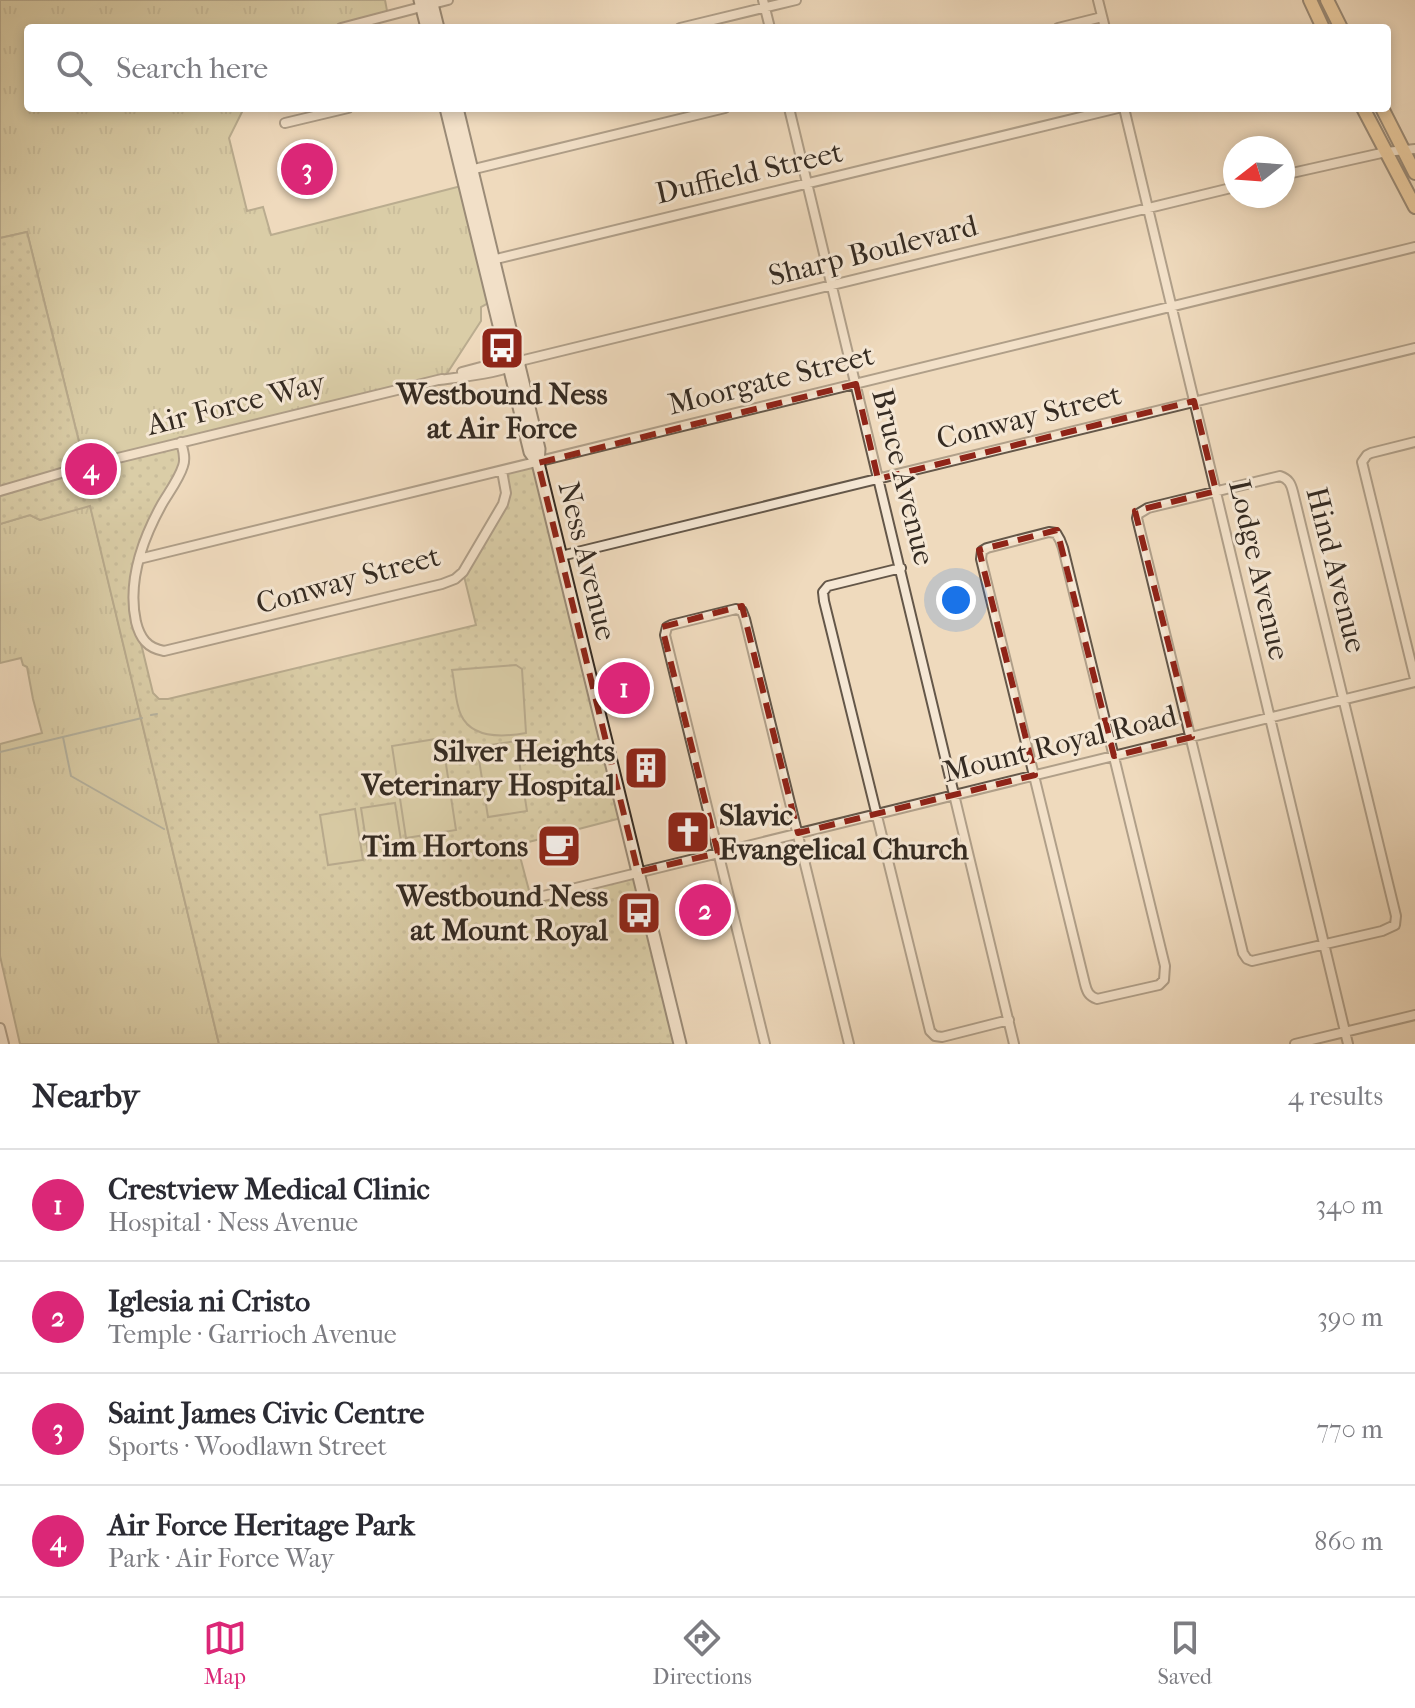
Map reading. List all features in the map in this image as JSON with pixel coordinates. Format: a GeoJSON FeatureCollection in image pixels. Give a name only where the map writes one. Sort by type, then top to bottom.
{"type":"FeatureCollection","features":[{"type":"Feature","properties":{"kind":"highway"},"geometry":{"type":"LineString","coordinates":[[1310,0],[1321,24]]}},
{"type":"Feature","properties":{"kind":"highway"},"geometry":{"type":"LineString","coordinates":[[1327,0],[1339,24]]}},
{"type":"Feature","properties":{"kind":"highway"},"geometry":{"type":"LineString","coordinates":[[1365,112],[1415,207]]}},
{"type":"Feature","properties":{"kind":"highway"},"geometry":{"type":"LineString","coordinates":[[1385,112],[1409,150],[1415,173]]}},
{"type":"Feature","properties":{"kind":"main road"},"geometry":{"type":"LineString","coordinates":[[426,3],[427,24]]}},
{"type":"Feature","properties":{"kind":"main road"},"geometry":{"type":"LineString","coordinates":[[426,3],[436,24]]}},
{"type":"Feature","properties":{"kind":"main road","name":"Ness Avenue"},"geometry":{"type":"LineString","coordinates":[[447,112],[467,171],[515,362],[530,452],[538,463],[680,1044]]}},
{"type":"Feature","properties":{"kind":"main road","name":"Ness Avenue"},"geometry":{"type":"LineString","coordinates":[[458,112],[467,171]]}},
{"type":"Feature","properties":{"kind":"street"},"geometry":{"type":"LineString","coordinates":[[355,24],[426,3],[448,0]]}},
{"type":"Feature","properties":{"kind":"street"},"geometry":{"type":"LineString","coordinates":[[694,24],[764,4],[796,0]]}},
{"type":"Feature","properties":{"kind":"street"},"geometry":{"type":"LineString","coordinates":[[1098,0],[1104,24]]}},
{"type":"Feature","properties":{"kind":"street"},"geometry":{"type":"LineString","coordinates":[[764,4],[769,24]]}},
{"type":"Feature","properties":{"kind":"street"},"geometry":{"type":"LineString","coordinates":[[1074,24],[1102,17]]}},
{"type":"Feature","properties":{"kind":"street"},"geometry":{"type":"LineString","coordinates":[[285,123],[331,112]]}},
{"type":"Feature","properties":{"kind":"street"},"geometry":{"type":"LineString","coordinates":[[467,171],[709,112]]}},
{"type":"Feature","properties":{"kind":"street","name":"Bruce Avenue"},"geometry":{"type":"LineString","coordinates":[[790,112],[1014,1044]]}},
{"type":"Feature","properties":{"kind":"street","name":"Duffield Street"},"geometry":{"type":"LineString","coordinates":[[489,260],[1104,112]]}},
{"type":"Feature","properties":{"kind":"street","name":"Lodge Avenue"},"geometry":{"type":"LineString","coordinates":[[1122,112],[1172,307],[1348,1044]]}},
{"type":"Feature","properties":{"kind":"street"},"geometry":{"type":"LineString","coordinates":[[1295,172],[1386,152],[1409,150]]}},
{"type":"Feature","properties":{"kind":"street","name":"Sharp Boulevard"},"geometry":{"type":"LineString","coordinates":[[515,362],[1223,190]]}},
{"type":"Feature","properties":{"kind":"street","name":"Moorgate Street"},"geometry":{"type":"LineString","coordinates":[[139,559],[1415,247]]}},
{"type":"Feature","properties":{"kind":"street","name":"Conway Street"},"geometry":{"type":"LineString","coordinates":[[561,556],[1415,348]]}},
{"type":"Feature","properties":{"kind":"street","name":"Air Force Way"},"geometry":{"type":"LineString","coordinates":[[0,491],[85,466],[515,362]]}},
{"type":"Feature","properties":{"kind":"street"},"geometry":{"type":"LineString","coordinates":[[139,559],[156,514],[183,466],[185,456],[181,442]]}},
{"type":"Feature","properties":{"kind":"street"},"geometry":{"type":"LineString","coordinates":[[1415,442],[1367,455],[1362,467],[1415,680]]}},
{"type":"Feature","properties":{"kind":"street","name":"Conway Street"},"geometry":{"type":"LineString","coordinates":[[139,559],[133,599],[139,634],[156,649],[172,650],[450,581],[463,572],[503,504],[506,493],[502,471]]}},
{"type":"Feature","properties":{"kind":"street","name":"Hind Avenue"},"geometry":{"type":"LineString","coordinates":[[1280,476],[1290,482],[1396,916],[1395,925],[1390,928],[1257,960],[1247,959],[1243,953],[1137,518],[1148,508],[1216,491],[1280,476]]}},
{"type":"Feature","properties":{"kind":"street"},"geometry":{"type":"LineString","coordinates":[[1056,533],[1114,756],[1165,966],[1164,980],[1159,985],[1097,999],[1087,992],[981,559],[982,551],[1056,533]]}},
{"type":"Feature","properties":{"kind":"street"},"geometry":{"type":"LineString","coordinates":[[901,568],[828,586],[823,595],[931,1033],[942,1037],[1009,1020]]}},
{"type":"Feature","properties":{"kind":"street"},"geometry":{"type":"LineString","coordinates":[[765,1044],[665,635],[667,627],[671,625],[731,609],[740,609],[745,619],[849,1044]]}},
{"type":"Feature","properties":{"kind":"street","name":"Mount Royal Road"},"geometry":{"type":"LineString","coordinates":[[531,899],[1415,680]]}},
{"type":"Feature","properties":{"kind":"street"},"geometry":{"type":"LineString","coordinates":[[1295,1044],[1415,1015]]}},
{"type":"Feature","properties":{"kind":"street"},"geometry":{"type":"LineString","coordinates":[[0,1028],[4,1044]]}},
{"type":"Feature","properties":{"kind":"highlighted area"},"geometry":{"type":"Polygon","coordinates":[[[856,384],[878,479],[1194,401],[1216,491],[1135,511],[1192,737],[1114,756],[1057,530],[979,550],[1035,775],[954,795],[798,833],[742,606],[662,627],[718,853],[638,872],[538,463],[856,384]]]}},
{"type":"Feature","properties":{"kind":"green space"},"geometry":{"type":"Polygon","coordinates":[[[0,0],[385,0],[388,16],[357,24],[24,24],[24,112],[242,112],[229,138],[247,211],[263,207],[271,235],[465,185],[492,301],[481,307],[481,321],[444,378],[85,466],[27,232],[0,238],[0,0]]]}},
{"type":"Feature","properties":{"kind":"green space"},"geometry":{"type":"Polygon","coordinates":[[[27,232],[85,466],[181,442],[185,456],[156,514],[135,574],[137,627],[153,693],[159,699],[476,625],[463,572],[503,504],[502,471],[538,463],[625,817],[517,845],[531,898],[638,872],[680,1044],[219,1044],[90,506],[40,520],[30,515],[0,524],[0,238],[27,232]]]}},
{"type":"Feature","properties":{"kind":"green space"},"geometry":{"type":"Polygon","coordinates":[[[90,505],[219,1044],[20,1044],[0,956],[0,744],[42,733],[27,667],[21,658],[0,663],[0,524],[30,515],[40,520],[90,505]]]}},
{"type":"Feature","properties":{"kind":"green space"},"geometry":{"type":"Polygon","coordinates":[[[516,665],[522,669],[526,733],[489,734],[466,723],[456,699],[452,670],[516,665]]]}},
{"type":"Feature","properties":{"kind":"green space"},"geometry":{"type":"Polygon","coordinates":[[[442,738],[456,830],[406,838],[392,746],[442,738]]]}},
{"type":"Feature","properties":{"kind":"green space"},"geometry":{"type":"Polygon","coordinates":[[[516,741],[527,811],[488,817],[477,747],[516,741]]]}},
{"type":"Feature","properties":{"kind":"green space"},"geometry":{"type":"Polygon","coordinates":[[[395,803],[403,853],[369,859],[361,808],[395,803]]]}},
{"type":"Feature","properties":{"kind":"green space"},"geometry":{"type":"Polygon","coordinates":[[[355,809],[363,860],[328,865],[320,815],[355,809]]]}},
{"type":"Feature","properties":{"kind":"waterway"},"geometry":{"type":"LineString","coordinates":[[151,715],[157,714]]}},
{"type":"Feature","properties":{"kind":"waterway"},"geometry":{"type":"LineString","coordinates":[[0,752],[142,718]]}},
{"type":"Feature","properties":{"kind":"waterway"},"geometry":{"type":"LineString","coordinates":[[63,737],[71,776],[164,829]]}},
{"type":"Feature","properties":{"kind":"place","name":"Saint James Civic Centre"},"geometry":{"type":"Point","coordinates":[307,169]}},
{"type":"Feature","properties":{"kind":"place","name":"Westbound Ness at Air Force"},"geometry":{"type":"Point","coordinates":[502,348]}},
{"type":"Feature","properties":{"kind":"place","name":"Air Force Heritage Park"},"geometry":{"type":"Point","coordinates":[91,469]}},
{"type":"Feature","properties":{"kind":"place","name":"Crestview Medical Clinic"},"geometry":{"type":"Point","coordinates":[624,688]}},
{"type":"Feature","properties":{"kind":"place","name":"Silver Heights Veterinary Hospital"},"geometry":{"type":"Point","coordinates":[646,768]}},
{"type":"Feature","properties":{"kind":"place","name":"Slavic Evangelical Church"},"geometry":{"type":"Point","coordinates":[688,832]}},
{"type":"Feature","properties":{"kind":"place","name":"Tim Hortons"},"geometry":{"type":"Point","coordinates":[559,846]}},
{"type":"Feature","properties":{"kind":"place","name":"Iglesia ni Cristo"},"geometry":{"type":"Point","coordinates":[705,910]}},
{"type":"Feature","properties":{"kind":"place","name":"Westbound Ness at Mount Royal"},"geometry":{"type":"Point","coordinates":[639,913]}}]}
